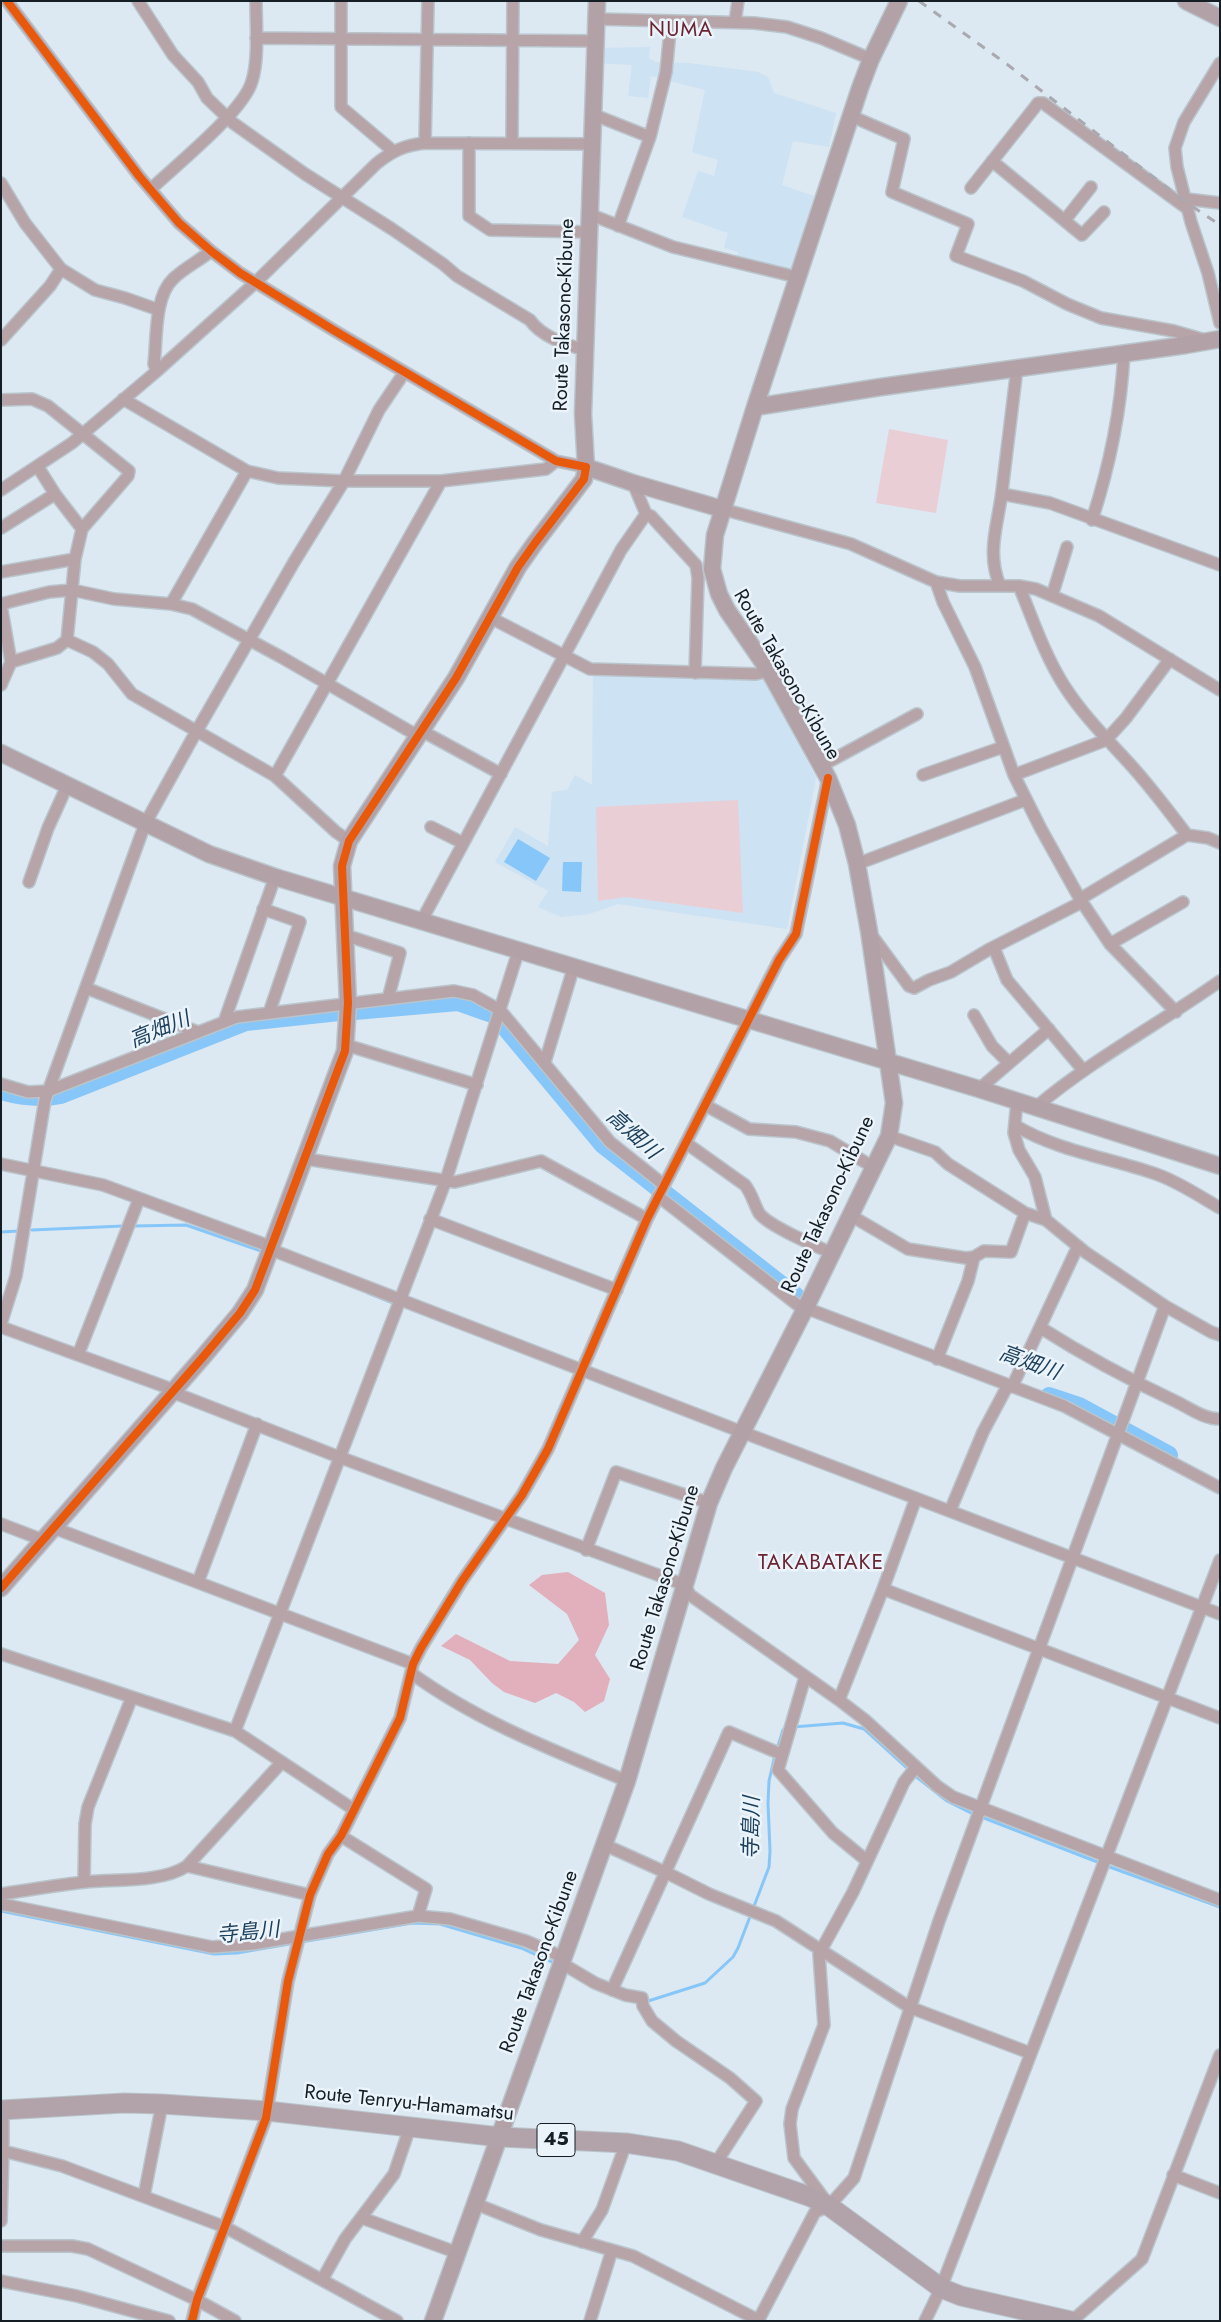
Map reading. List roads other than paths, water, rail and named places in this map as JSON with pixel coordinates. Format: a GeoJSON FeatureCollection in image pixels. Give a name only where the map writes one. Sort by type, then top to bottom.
{"type":"FeatureCollection","features":[{"type":"Feature","properties":{"kind":"main road","name":"Route Tenryu-Hamamatsu"},"geometry":{"type":"LineString","coordinates":[[2,2110],[124,2103],[162,2104],[267,2111],[500,2137],[626,2143],[678,2150],[811,2197],[829,2206],[941,2288],[961,2296],[1071,2321]]}},
{"type":"Feature","properties":{"kind":"street"},"geometry":{"type":"LineString","coordinates":[[7,1],[133,169],[180,223],[211,251],[256,282],[404,373],[556,461],[586,467],[632,483],[722,509],[786,524],[851,544],[936,582],[960,586],[1019,586],[1031,588],[1098,616],[1220,690]]}},
{"type":"Feature","properties":{"kind":"street"},"geometry":{"type":"LineString","coordinates":[[138,1],[173,55],[198,82],[207,98],[252,139],[392,229],[443,264],[450,272],[465,279],[514,312],[530,320],[534,325],[552,337],[573,347],[584,349]]}},
{"type":"Feature","properties":{"kind":"street"},"geometry":{"type":"LineString","coordinates":[[152,189],[227,118],[245,97],[252,84],[256,38],[256,1]]}},
{"type":"Feature","properties":{"kind":"street"},"geometry":{"type":"LineString","coordinates":[[341,1],[341,107],[393,151]]}},
{"type":"Feature","properties":{"kind":"street"},"geometry":{"type":"LineString","coordinates":[[425,143],[428,1]]}},
{"type":"Feature","properties":{"kind":"street"},"geometry":{"type":"LineString","coordinates":[[512,143],[513,1]]}},
{"type":"Feature","properties":{"kind":"street","name":"Route Takasono-Kibune"},"geometry":{"type":"LineString","coordinates":[[586,467],[583,428],[584,349],[590,214],[594,41],[597,1]]}},
{"type":"Feature","properties":{"kind":"street"},"geometry":{"type":"LineString","coordinates":[[735,22],[738,1]]}},
{"type":"Feature","properties":{"kind":"street","name":"Route Takasono-Kibune"},"geometry":{"type":"LineString","coordinates":[[433,2321],[627,1782],[710,1503],[742,1432],[889,1136],[894,1103],[858,864],[847,825],[825,772],[769,671],[727,610],[714,581],[713,547],[722,509],[851,116],[871,59],[899,1]]}},
{"type":"Feature","properties":{"kind":"street"},"geometry":{"type":"LineString","coordinates":[[1186,1],[1220,18]]}},
{"type":"Feature","properties":{"kind":"street"},"geometry":{"type":"LineString","coordinates":[[595,19],[735,22],[787,27],[821,38],[871,59]]}},
{"type":"Feature","properties":{"kind":"street"},"geometry":{"type":"LineString","coordinates":[[618,226],[650,137],[666,72],[671,21]]}},
{"type":"Feature","properties":{"kind":"street"},"geometry":{"type":"LineString","coordinates":[[256,38],[428,39],[513,42],[594,41]]}},
{"type":"Feature","properties":{"kind":"street"},"geometry":{"type":"LineString","coordinates":[[1220,64],[1184,122],[1176,140],[1177,167],[1208,273],[1220,323]]}},
{"type":"Feature","properties":{"kind":"street"},"geometry":{"type":"LineString","coordinates":[[971,188],[1035,107],[1043,103],[1187,204],[1220,202]]}},
{"type":"Feature","properties":{"kind":"street"},"geometry":{"type":"LineString","coordinates":[[592,114],[650,137]]}},
{"type":"Feature","properties":{"kind":"street"},"geometry":{"type":"LineString","coordinates":[[851,116],[904,140],[892,192],[968,224],[956,256],[1023,281],[1067,304],[1101,318],[1214,340]]}},
{"type":"Feature","properties":{"kind":"street"},"geometry":{"type":"LineString","coordinates":[[1,490],[38,467],[83,435],[256,282],[376,164],[393,151],[411,144],[425,143],[591,144]]}},
{"type":"Feature","properties":{"kind":"street"},"geometry":{"type":"LineString","coordinates":[[469,143],[469,216],[490,230],[588,232]]}},
{"type":"Feature","properties":{"kind":"street"},"geometry":{"type":"LineString","coordinates":[[992,161],[1079,233],[1084,234],[1104,212]]}},
{"type":"Feature","properties":{"kind":"street"},"geometry":{"type":"LineString","coordinates":[[1,183],[25,223],[61,269],[95,290],[159,310]]}},
{"type":"Feature","properties":{"kind":"street"},"geometry":{"type":"LineString","coordinates":[[1065,220],[1091,187]]}},
{"type":"Feature","properties":{"kind":"street"},"geometry":{"type":"LineString","coordinates":[[590,214],[673,248],[797,277]]}},
{"type":"Feature","properties":{"kind":"street"},"geometry":{"type":"LineString","coordinates":[[157,370],[154,364],[159,310],[164,293],[174,278],[211,251]]}},
{"type":"Feature","properties":{"kind":"street"},"geometry":{"type":"LineString","coordinates":[[1,340],[50,286],[61,269]]}},
{"type":"Feature","properties":{"kind":"street"},"geometry":{"type":"LineString","coordinates":[[755,407],[1214,340]]}},
{"type":"Feature","properties":{"kind":"street"},"geometry":{"type":"LineString","coordinates":[[1092,520],[1103,486],[1118,424],[1124,354]]}},
{"type":"Feature","properties":{"kind":"street"},"geometry":{"type":"LineString","coordinates":[[1000,586],[994,571],[993,537],[1002,494],[1017,368]]}},
{"type":"Feature","properties":{"kind":"street"},"geometry":{"type":"LineString","coordinates":[[404,373],[379,410],[344,481],[294,562],[145,824],[47,1095],[16,1276],[1,1325],[166,1387],[172,1392],[340,1457],[586,1550],[685,1585],[690,1595],[866,1720],[913,1771],[953,1797],[1220,1900]]}},
{"type":"Feature","properties":{"kind":"street"},"geometry":{"type":"LineString","coordinates":[[1,400],[32,399],[40,402],[58,413],[129,471],[128,476],[82,529],[75,559],[67,640],[58,648],[11,662]]}},
{"type":"Feature","properties":{"kind":"street"},"geometry":{"type":"LineString","coordinates":[[124,399],[247,471],[278,478],[344,481],[441,480],[546,469],[556,461]]}},
{"type":"Feature","properties":{"kind":"street"},"geometry":{"type":"LineString","coordinates":[[38,467],[55,494],[82,529]]}},
{"type":"Feature","properties":{"kind":"street"},"geometry":{"type":"LineString","coordinates":[[1,1588],[246,1306],[255,1290],[341,1066],[346,1045],[348,1003],[342,866],[349,841],[420,734],[491,618],[510,581],[535,543],[584,479],[586,467]]}},
{"type":"Feature","properties":{"kind":"street"},"geometry":{"type":"LineString","coordinates":[[171,604],[247,471]]}},
{"type":"Feature","properties":{"kind":"street"},"geometry":{"type":"LineString","coordinates":[[275,776],[441,480]]}},
{"type":"Feature","properties":{"kind":"street"},"geometry":{"type":"LineString","coordinates":[[632,483],[646,514],[651,516],[696,565],[698,578],[695,674]]}},
{"type":"Feature","properties":{"kind":"street"},"geometry":{"type":"LineString","coordinates":[[1,528],[55,494]]}},
{"type":"Feature","properties":{"kind":"street"},"geometry":{"type":"LineString","coordinates":[[1002,494],[1050,503],[1092,520],[1220,565]]}},
{"type":"Feature","properties":{"kind":"street"},"geometry":{"type":"LineString","coordinates":[[422,920],[621,550],[646,514]]}},
{"type":"Feature","properties":{"kind":"street"},"geometry":{"type":"LineString","coordinates":[[1052,596],[1067,547]]}},
{"type":"Feature","properties":{"kind":"street"},"geometry":{"type":"LineString","coordinates":[[1,572],[75,559]]}},
{"type":"Feature","properties":{"kind":"street"},"geometry":{"type":"LineString","coordinates":[[936,582],[942,602],[975,667],[1003,747],[1025,800],[1081,900],[1110,944],[1176,1012]]}},
{"type":"Feature","properties":{"kind":"street"},"geometry":{"type":"LineString","coordinates":[[1019,586],[1040,637],[1062,681],[1106,740],[1157,796],[1187,835]]}},
{"type":"Feature","properties":{"kind":"street"},"geometry":{"type":"LineString","coordinates":[[1,685],[11,662],[1,604],[49,592],[72,590],[114,598],[171,604],[207,616],[326,684],[501,774]]}},
{"type":"Feature","properties":{"kind":"street"},"geometry":{"type":"LineString","coordinates":[[491,618],[590,669],[695,674],[756,674],[769,671]]}},
{"type":"Feature","properties":{"kind":"street"},"geometry":{"type":"LineString","coordinates":[[67,640],[83,647],[108,664],[132,694],[275,776],[336,832],[349,841]]}},
{"type":"Feature","properties":{"kind":"street"},"geometry":{"type":"LineString","coordinates":[[1014,775],[1106,740],[1126,718],[1170,659]]}},
{"type":"Feature","properties":{"kind":"street"},"geometry":{"type":"LineString","coordinates":[[192,2321],[197,2300],[252,2159],[267,2111],[288,1981],[310,1895],[328,1854],[341,1836],[353,1808],[400,1718],[412,1669],[462,1581],[506,1519],[548,1449],[647,1219],[779,960],[796,934],[825,772],[917,714]]}},
{"type":"Feature","properties":{"kind":"street"},"geometry":{"type":"LineString","coordinates":[[923,774],[1003,747]]}},
{"type":"Feature","properties":{"kind":"street"},"geometry":{"type":"LineString","coordinates":[[1,753],[209,854],[275,877],[979,1089],[1220,1166]]}},
{"type":"Feature","properties":{"kind":"street"},"geometry":{"type":"LineString","coordinates":[[30,882],[48,828],[67,786]]}},
{"type":"Feature","properties":{"kind":"street"},"geometry":{"type":"LineString","coordinates":[[858,864],[1025,800]]}},
{"type":"Feature","properties":{"kind":"street"},"geometry":{"type":"LineString","coordinates":[[431,828],[463,843]]}},
{"type":"Feature","properties":{"kind":"street"},"geometry":{"type":"LineString","coordinates":[[869,931],[911,988],[951,972],[1081,900],[1187,835],[1208,838],[1220,843]]}},
{"type":"Feature","properties":{"kind":"street"},"geometry":{"type":"LineString","coordinates":[[224,1022],[275,877]]}},
{"type":"Feature","properties":{"kind":"street"},"geometry":{"type":"LineString","coordinates":[[1110,944],[1183,902]]}},
{"type":"Feature","properties":{"kind":"street"},"geometry":{"type":"LineString","coordinates":[[263,909],[300,922],[269,1013]]}},
{"type":"Feature","properties":{"kind":"street"},"geometry":{"type":"LineString","coordinates":[[345,936],[400,953],[388,998]]}},
{"type":"Feature","properties":{"kind":"street"},"geometry":{"type":"LineString","coordinates":[[994,948],[1007,980],[1083,1070]]}},
{"type":"Feature","properties":{"kind":"street"},"geometry":{"type":"LineString","coordinates":[[234,1731],[446,1180],[519,949]]}},
{"type":"Feature","properties":{"kind":"street"},"geometry":{"type":"LineString","coordinates":[[545,1062],[574,966]]}},
{"type":"Feature","properties":{"kind":"street"},"geometry":{"type":"LineString","coordinates":[[1036,1107],[1083,1070],[1176,1012],[1220,981]]}},
{"type":"Feature","properties":{"kind":"street"},"geometry":{"type":"LineString","coordinates":[[86,988],[198,1032]]}},
{"type":"Feature","properties":{"kind":"street"},"geometry":{"type":"LineString","coordinates":[[1,1084],[28,1092],[47,1095],[237,1017],[454,991],[473,995],[500,1010],[610,1142],[661,1191],[805,1308],[939,1355],[1119,1429],[1220,1488]]}},
{"type":"Feature","properties":{"kind":"street"},"geometry":{"type":"LineString","coordinates":[[974,1015],[994,1050],[1008,1064]]}},
{"type":"Feature","properties":{"kind":"street"},"geometry":{"type":"LineString","coordinates":[[979,1089],[1050,1029]]}},
{"type":"Feature","properties":{"kind":"street"},"geometry":{"type":"LineString","coordinates":[[346,1045],[476,1085]]}},
{"type":"Feature","properties":{"kind":"street"},"geometry":{"type":"LineString","coordinates":[[1017,1101],[1014,1133],[1019,1150],[1034,1177],[1046,1220]]}},
{"type":"Feature","properties":{"kind":"street"},"geometry":{"type":"LineString","coordinates":[[705,1105],[749,1129],[796,1132],[821,1138],[873,1167]]}},
{"type":"Feature","properties":{"kind":"street"},"geometry":{"type":"LineString","coordinates":[[1016,1126],[1035,1137],[1156,1174],[1177,1183],[1220,1208]]}},
{"type":"Feature","properties":{"kind":"street"},"geometry":{"type":"LineString","coordinates":[[889,1136],[935,1152],[948,1164],[1025,1213],[1046,1220],[1078,1246],[1165,1306],[1211,1332],[1220,1335]]}},
{"type":"Feature","properties":{"kind":"street"},"geometry":{"type":"LineString","coordinates":[[686,1142],[745,1185],[751,1192],[760,1214],[798,1239],[832,1253]]}},
{"type":"Feature","properties":{"kind":"street"},"geometry":{"type":"LineString","coordinates":[[306,1159],[455,1182],[541,1161],[647,1219]]}},
{"type":"Feature","properties":{"kind":"street"},"geometry":{"type":"LineString","coordinates":[[1,1164],[33,1169],[103,1185],[271,1252],[1220,1614]]}},
{"type":"Feature","properties":{"kind":"street"},"geometry":{"type":"LineString","coordinates":[[78,1355],[139,1199]]}},
{"type":"Feature","properties":{"kind":"street"},"geometry":{"type":"LineString","coordinates":[[850,1215],[908,1248],[966,1258],[974,1257],[984,1251],[1011,1252],[1025,1213]]}},
{"type":"Feature","properties":{"kind":"street"},"geometry":{"type":"LineString","coordinates":[[430,1219],[617,1290]]}},
{"type":"Feature","properties":{"kind":"street"},"geometry":{"type":"LineString","coordinates":[[950,1510],[983,1432],[1012,1384],[1041,1328],[1078,1246]]}},
{"type":"Feature","properties":{"kind":"street"},"geometry":{"type":"LineString","coordinates":[[939,1355],[968,1281],[974,1257]]}},
{"type":"Feature","properties":{"kind":"street"},"geometry":{"type":"LineString","coordinates":[[476,2204],[541,2230],[612,2250],[651,2265],[759,2320],[815,2212],[829,2206],[854,2178],[909,2007],[1165,1306]]}},
{"type":"Feature","properties":{"kind":"street"},"geometry":{"type":"LineString","coordinates":[[1041,1328],[1097,1363],[1136,1383],[1206,1417],[1220,1419]]}},
{"type":"Feature","properties":{"kind":"street"},"geometry":{"type":"LineString","coordinates":[[198,1582],[257,1424]]}},
{"type":"Feature","properties":{"kind":"street"},"geometry":{"type":"LineString","coordinates":[[586,1550],[616,1472],[710,1503]]}},
{"type":"Feature","properties":{"kind":"street"},"geometry":{"type":"LineString","coordinates":[[839,1700],[916,1498]]}},
{"type":"Feature","properties":{"kind":"street"},"geometry":{"type":"LineString","coordinates":[[1,1524],[48,1534],[198,1582],[279,1614],[412,1669],[443,1696],[511,1733],[627,1782]]}},
{"type":"Feature","properties":{"kind":"street"},"geometry":{"type":"LineString","coordinates":[[925,2321],[941,2288],[1220,1560]]}},
{"type":"Feature","properties":{"kind":"street"},"geometry":{"type":"LineString","coordinates":[[882,1589],[1220,1718]]}},
{"type":"Feature","properties":{"kind":"street"},"geometry":{"type":"LineString","coordinates":[[1,1654],[234,1731],[353,1808]]}},
{"type":"Feature","properties":{"kind":"street"},"geometry":{"type":"LineString","coordinates":[[805,1677],[789,1728],[778,1753],[778,1770],[833,1833],[866,1860]]}},
{"type":"Feature","properties":{"kind":"street"},"geometry":{"type":"LineString","coordinates":[[84,1882],[85,1824],[88,1807],[132,1697]]}},
{"type":"Feature","properties":{"kind":"street"},"geometry":{"type":"LineString","coordinates":[[612,1990],[728,1732],[778,1753]]}},
{"type":"Feature","properties":{"kind":"street"},"geometry":{"type":"LineString","coordinates":[[1,1894],[84,1882],[174,1874],[188,1866],[282,1762]]}},
{"type":"Feature","properties":{"kind":"street"},"geometry":{"type":"LineString","coordinates":[[829,2206],[794,2158],[790,2124],[792,2109],[824,2025],[819,1954],[853,1892],[866,1860],[904,1782],[913,1771]]}},
{"type":"Feature","properties":{"kind":"street"},"geometry":{"type":"LineString","coordinates":[[341,1836],[426,1888],[418,1916]]}},
{"type":"Feature","properties":{"kind":"street"},"geometry":{"type":"LineString","coordinates":[[604,1845],[709,1894],[776,1921],[821,1948],[909,2007],[1030,2053]]}},
{"type":"Feature","properties":{"kind":"street"},"geometry":{"type":"LineString","coordinates":[[188,1866],[310,1895]]}},
{"type":"Feature","properties":{"kind":"street"},"geometry":{"type":"LineString","coordinates":[[1,1904],[212,1948],[298,1941],[418,1916],[450,1919],[526,1941],[564,1961],[595,1983],[643,2002],[652,2021],[676,2041],[730,2078],[756,2101],[716,2163]]}},
{"type":"Feature","properties":{"kind":"street"},"geometry":{"type":"LineString","coordinates":[[1071,2321],[1142,2259],[1220,2055]]}},
{"type":"Feature","properties":{"kind":"street"},"geometry":{"type":"LineString","coordinates":[[144,2196],[162,2104]]}},
{"type":"Feature","properties":{"kind":"street"},"geometry":{"type":"LineString","coordinates":[[1,2221],[2,2110]]}},
{"type":"Feature","properties":{"kind":"street"},"geometry":{"type":"LineString","coordinates":[[322,2280],[343,2242],[394,2174],[410,2127]]}},
{"type":"Feature","properties":{"kind":"street"},"geometry":{"type":"LineString","coordinates":[[582,2242],[602,2210],[626,2143]]}},
{"type":"Feature","properties":{"kind":"street"},"geometry":{"type":"LineString","coordinates":[[3,2150],[62,2166],[225,2227],[397,2321]]}},
{"type":"Feature","properties":{"kind":"street"},"geometry":{"type":"LineString","coordinates":[[1173,2175],[1220,2193]]}},
{"type":"Feature","properties":{"kind":"street"},"geometry":{"type":"LineString","coordinates":[[362,2218],[458,2252]]}},
{"type":"Feature","properties":{"kind":"street"},"geometry":{"type":"LineString","coordinates":[[1,2246],[72,2246],[88,2249],[197,2300],[235,2321]]}},
{"type":"Feature","properties":{"kind":"street"},"geometry":{"type":"LineString","coordinates":[[590,2321],[612,2250]]}},
{"type":"Feature","properties":{"kind":"street"},"geometry":{"type":"LineString","coordinates":[[1,2281],[77,2296],[134,2316],[169,2321]]}},
{"type":"Feature","properties":{"kind":"water"},"geometry":{"type":"Polygon","coordinates":[[[518,839],[550,858],[536,881],[504,862],[518,839]]]}},
{"type":"Feature","properties":{"kind":"water"},"geometry":{"type":"Polygon","coordinates":[[[563,862],[582,862],[581,892],[562,891],[563,862]]]}},
{"type":"Feature","properties":{"kind":"waterway","name":"高畑川"},"geometry":{"type":"LineString","coordinates":[[355,1011],[458,1002],[492,1014]]}},
{"type":"Feature","properties":{"kind":"waterway","name":"高畑川"},"geometry":{"type":"LineString","coordinates":[[1,1091],[31,1097],[61,1095],[246,1022],[339,1012]]}},
{"type":"Feature","properties":{"kind":"waterway","name":"高畑川"},"geometry":{"type":"LineString","coordinates":[[503,1025],[603,1145],[796,1296]]}},
{"type":"Feature","properties":{"kind":"waterway"},"geometry":{"type":"LineString","coordinates":[[134,1226],[186,1225],[264,1252]]}},
{"type":"Feature","properties":{"kind":"waterway"},"geometry":{"type":"LineString","coordinates":[[32,1230],[123,1226]]}},
{"type":"Feature","properties":{"kind":"waterway"},"geometry":{"type":"LineString","coordinates":[[1,1232],[19,1231]]}},
{"type":"Feature","properties":{"kind":"waterway"},"geometry":{"type":"LineString","coordinates":[[368,1293],[393,1303]]}},
{"type":"Feature","properties":{"kind":"waterway","name":"高畑川"},"geometry":{"type":"LineString","coordinates":[[1049,1396],[1079,1406],[1169,1455]]}},
{"type":"Feature","properties":{"kind":"waterway","name":"寺島川"},"geometry":{"type":"LineString","coordinates":[[793,1727],[843,1723],[864,1729],[909,1770]]}},
{"type":"Feature","properties":{"kind":"waterway","name":"寺島川"},"geometry":{"type":"LineString","coordinates":[[777,1749],[783,1730],[787,1729]]}},
{"type":"Feature","properties":{"kind":"waterway","name":"寺島川"},"geometry":{"type":"LineString","coordinates":[[645,2002],[705,1983],[733,1957],[738,1948],[769,1867],[769,1781],[775,1755]]}},
{"type":"Feature","properties":{"kind":"waterway","name":"寺島川"},"geometry":{"type":"LineString","coordinates":[[914,1775],[947,1801],[973,1814]]}},
{"type":"Feature","properties":{"kind":"waterway","name":"寺島川"},"geometry":{"type":"LineString","coordinates":[[984,1818],[1100,1863]]}},
{"type":"Feature","properties":{"kind":"waterway","name":"寺島川"},"geometry":{"type":"LineString","coordinates":[[1107,1866],[1220,1907]]}},
{"type":"Feature","properties":{"kind":"waterway","name":"寺島川"},"geometry":{"type":"LineString","coordinates":[[1,1911],[214,1954],[237,1953],[295,1943]]}},
{"type":"Feature","properties":{"kind":"waterway","name":"寺島川"},"geometry":{"type":"LineString","coordinates":[[301,1942],[412,1923],[440,1924],[521,1948],[554,1963]]}},
{"type":"Feature","properties":{"kind":"railway"},"geometry":{"type":"LineString","coordinates":[[919,1],[1008,65],[1187,203],[1220,225]]}},
{"type":"Feature","properties":{"kind":"district","name":"NUMA"},"geometry":{"type":"Point","coordinates":[681,31]}},
{"type":"Feature","properties":{"kind":"district","name":"TAKABATAKE"},"geometry":{"type":"Point","coordinates":[821,1564]}}]}
